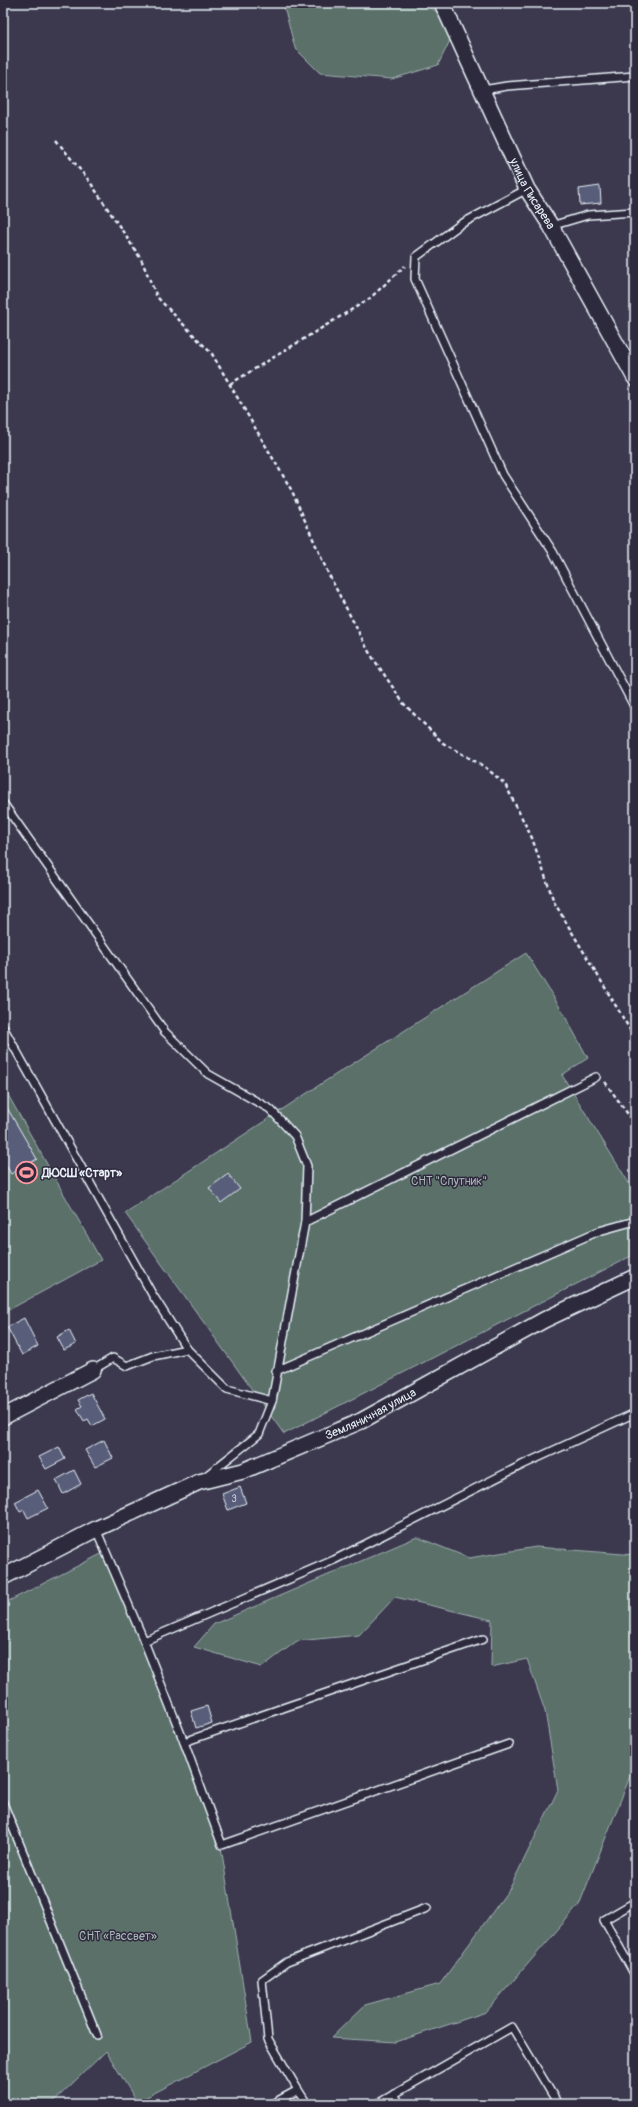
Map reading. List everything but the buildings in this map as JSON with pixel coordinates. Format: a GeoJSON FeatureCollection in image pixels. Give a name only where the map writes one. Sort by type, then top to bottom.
{"type":"FeatureCollection","features":[{"type":"Feature","properties":{"kind":"street","name":"улица Писарева"},"geometry":{"type":"LineString","coordinates":[[442,3],[526,189],[551,226],[630,355],[635,378]]}},
{"type":"Feature","properties":{"kind":"street","name":"Земляничная улица"},"geometry":{"type":"LineString","coordinates":[[3,1577],[96,1529],[199,1482],[244,1471],[361,1421],[544,1320],[635,1277]]}},
{"type":"Feature","properties":{"kind":"street"},"geometry":{"type":"LineString","coordinates":[[3,1418],[93,1370]]}},
{"type":"Feature","properties":{"kind":"lane"},"geometry":{"type":"LineString","coordinates":[[482,90],[507,86],[635,76]]}},
{"type":"Feature","properties":{"kind":"lane"},"geometry":{"type":"LineString","coordinates":[[526,189],[461,224],[416,256],[415,279],[503,475],[553,552],[635,708]]}},
{"type":"Feature","properties":{"kind":"lane"},"geometry":{"type":"LineString","coordinates":[[551,226],[588,215],[635,212]]}},
{"type":"Feature","properties":{"kind":"lane"},"geometry":{"type":"LineString","coordinates":[[3,803],[166,1032],[208,1074],[270,1109],[295,1136],[307,1166],[305,1222],[276,1371],[272,1401],[259,1434],[199,1482]]}},
{"type":"Feature","properties":{"kind":"lane"},"geometry":{"type":"LineString","coordinates":[[3,1027],[148,1287],[187,1349],[227,1389],[272,1401]]}},
{"type":"Feature","properties":{"kind":"lane"},"geometry":{"type":"LineString","coordinates":[[305,1222],[596,1077]]}},
{"type":"Feature","properties":{"kind":"lane"},"geometry":{"type":"LineString","coordinates":[[276,1371],[599,1231],[635,1221]]}},
{"type":"Feature","properties":{"kind":"lane"},"geometry":{"type":"LineString","coordinates":[[93,1370],[113,1358],[127,1366],[153,1356],[187,1349]]}},
{"type":"Feature","properties":{"kind":"lane"},"geometry":{"type":"LineString","coordinates":[[144,1641],[334,1560],[522,1465],[635,1413]]}},
{"type":"Feature","properties":{"kind":"lane"},"geometry":{"type":"LineString","coordinates":[[96,1529],[144,1641],[184,1742],[222,1845],[509,1744]]}},
{"type":"Feature","properties":{"kind":"lane"},"geometry":{"type":"LineString","coordinates":[[184,1742],[483,1639]]}},
{"type":"Feature","properties":{"kind":"lane"},"geometry":{"type":"LineString","coordinates":[[3,1802],[97,2035]]}},
{"type":"Feature","properties":{"kind":"lane"},"geometry":{"type":"LineString","coordinates":[[635,1902],[604,1920],[635,1975]]}},
{"type":"Feature","properties":{"kind":"lane"},"geometry":{"type":"LineString","coordinates":[[307,2104],[268,2039],[262,1980],[287,1962],[427,1908]]}},
{"type":"Feature","properties":{"kind":"lane"},"geometry":{"type":"LineString","coordinates":[[376,2104],[512,2026],[558,2104]]}},
{"type":"Feature","properties":{"kind":"lane"},"geometry":{"type":"LineString","coordinates":[[272,2104],[298,2090]]}},
{"type":"Feature","properties":{"kind":"lane"},"geometry":{"type":"LineString","coordinates":[[394,2094],[400,2104]]}},
{"type":"Feature","properties":{"kind":"path"},"geometry":{"type":"LineString","coordinates":[[56,140],[90,182],[141,259],[158,297],[212,354],[292,491],[328,573],[369,652],[404,704],[443,743],[485,766],[505,784],[532,838],[554,902],[635,1038]]}},
{"type":"Feature","properties":{"kind":"path"},"geometry":{"type":"LineString","coordinates":[[230,384],[369,299],[416,256]]}},
{"type":"Feature","properties":{"kind":"path"},"geometry":{"type":"LineString","coordinates":[[596,1077],[602,1077],[635,1124]]}},
{"type":"Feature","properties":{"kind":"green space"},"geometry":{"type":"Polygon","coordinates":[[[283,3],[424,3],[457,26],[438,65],[392,79],[320,73],[295,48],[283,3]]]}},
{"type":"Feature","properties":{"kind":"green space","name":"СНТ \"Спутник\""},"geometry":{"type":"Polygon","coordinates":[[[526,953],[561,1009],[588,1058],[562,1075],[635,1193],[635,1254],[284,1434],[125,1213],[324,1082],[526,953]]]}},
{"type":"Feature","properties":{"kind":"green space","name":"ДЮСШ «Старт»"},"geometry":{"type":"Polygon","coordinates":[[[3,1086],[101,1260],[3,1313],[3,1086]]]}},
{"type":"Feature","properties":{"kind":"green space"},"geometry":{"type":"Polygon","coordinates":[[[417,1537],[469,1558],[536,1547],[635,1555],[635,1764],[579,1905],[486,2012],[396,2042],[331,2038],[365,2005],[440,1984],[510,1888],[558,1790],[545,1711],[527,1659],[491,1667],[492,1620],[395,1597],[359,1635],[297,1641],[262,1667],[194,1647],[214,1624],[417,1537]]]}},
{"type":"Feature","properties":{"kind":"green space","name":"СНТ «Рассвет»"},"geometry":{"type":"Polygon","coordinates":[[[109,1550],[221,1847],[252,2042],[137,2102],[106,2051],[51,2104],[3,2104],[3,1604],[109,1550]]]}},
{"type":"Feature","properties":{"kind":"place","name":"ДЮСШ «Старт»"},"geometry":{"type":"Point","coordinates":[27,1173]}}]}
